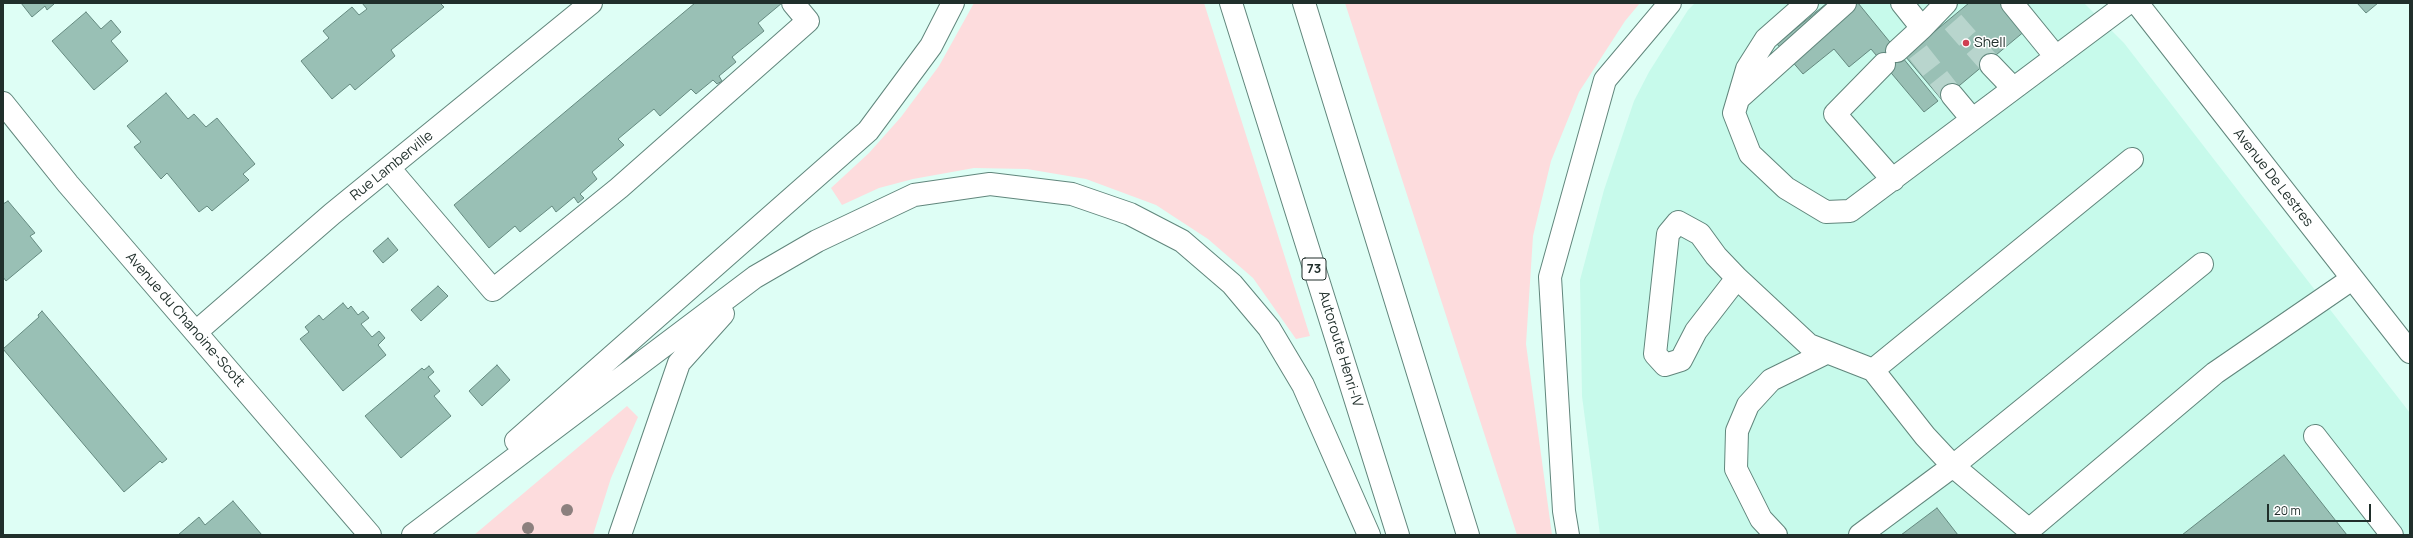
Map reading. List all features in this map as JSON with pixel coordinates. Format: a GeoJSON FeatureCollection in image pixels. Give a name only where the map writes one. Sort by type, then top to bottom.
{"type":"FeatureCollection","features":[{"type":"Feature","properties":{"kind":"main road","name":"Rue Lamberville"},"geometry":{"type":"LineString","coordinates":[[196,332],[389,168],[591,3]]}},
{"type":"Feature","properties":{"kind":"main road"},"geometry":{"type":"LineString","coordinates":[[389,168],[493,290],[619,188],[808,21],[793,3]]}},
{"type":"Feature","properties":{"kind":"main road"},"geometry":{"type":"LineString","coordinates":[[410,535],[868,131],[931,46],[953,3]]}},
{"type":"Feature","properties":{"kind":"main road","name":"Autoroute Henri-IV"},"geometry":{"type":"LineString","coordinates":[[1231,3],[1398,535]]}},
{"type":"Feature","properties":{"kind":"main road"},"geometry":{"type":"LineString","coordinates":[[1304,3],[1468,535]]}},
{"type":"Feature","properties":{"kind":"main road"},"geometry":{"type":"LineString","coordinates":[[1568,535],[1564,511],[1550,276],[1605,80],[1670,3]]}},
{"type":"Feature","properties":{"kind":"main road"},"geometry":{"type":"LineString","coordinates":[[1807,3],[1766,39],[1747,69],[1734,113],[1750,154],[1786,188],[1826,212],[1850,211],[1893,180],[2012,88],[2128,3]]}},
{"type":"Feature","properties":{"kind":"main road"},"geometry":{"type":"LineString","coordinates":[[1738,98],[1845,3]]}},
{"type":"Feature","properties":{"kind":"main road"},"geometry":{"type":"LineString","coordinates":[[1902,3],[1906,47]]}},
{"type":"Feature","properties":{"kind":"main road"},"geometry":{"type":"LineString","coordinates":[[2012,3],[2056,57]]}},
{"type":"Feature","properties":{"kind":"main road","name":"Avenue De Lestres"},"geometry":{"type":"LineString","coordinates":[[2137,3],[2410,352]]}},
{"type":"Feature","properties":{"kind":"main road"},"geometry":{"type":"LineString","coordinates":[[1893,180],[1835,114],[1906,47],[1947,11]]}},
{"type":"Feature","properties":{"kind":"main road"},"geometry":{"type":"LineString","coordinates":[[1991,65],[2012,88]]}},
{"type":"Feature","properties":{"kind":"main road"},"geometry":{"type":"LineString","coordinates":[[1952,95],[1972,119]]}},
{"type":"Feature","properties":{"kind":"main road","name":"Avenue du Chanoine-Scott"},"geometry":{"type":"LineString","coordinates":[[3,103],[68,184],[370,535]]}},
{"type":"Feature","properties":{"kind":"main road"},"geometry":{"type":"LineString","coordinates":[[1873,370],[2132,159]]}},
{"type":"Feature","properties":{"kind":"main road"},"geometry":{"type":"LineString","coordinates":[[413,535],[756,277],[816,241],[914,196],[990,184],[1072,194],[1130,214],[1182,241],[1232,284],[1269,328],[1303,384],[1369,535]]}},
{"type":"Feature","properties":{"kind":"main road"},"geometry":{"type":"LineString","coordinates":[[1737,278],[1696,331],[1681,360],[1665,365],[1655,354],[1668,234],[1678,222],[1700,234],[1716,256],[1737,278],[1808,345],[1873,370],[1925,436],[1953,466],[2030,530],[2215,373],[2352,279]]}},
{"type":"Feature","properties":{"kind":"main road"},"geometry":{"type":"LineString","coordinates":[[1860,535],[1953,466],[2202,264]]}},
{"type":"Feature","properties":{"kind":"main road"},"geometry":{"type":"LineString","coordinates":[[620,535],[679,363],[756,277]]}},
{"type":"Feature","properties":{"kind":"main road"},"geometry":{"type":"LineString","coordinates":[[1776,535],[1761,519],[1736,469],[1737,431],[1748,405],[1771,380],[1826,353]]}},
{"type":"Feature","properties":{"kind":"main road"},"geometry":{"type":"LineString","coordinates":[[2315,436],[2392,535]]}},
{"type":"Feature","properties":{"kind":"shaded area"},"geometry":{"type":"Polygon","coordinates":[[[974,3],[1204,3],[1310,336],[1296,339],[1253,278],[1208,239],[1156,205],[1086,179],[1027,169],[974,168],[913,179],[879,188],[842,205],[831,188],[869,153],[901,117],[939,66],[974,3]]]}},
{"type":"Feature","properties":{"kind":"shaded area"},"geometry":{"type":"Polygon","coordinates":[[[1345,3],[1640,3],[1625,21],[1579,92],[1551,161],[1533,236],[1526,344],[1552,535],[1517,535],[1345,3]]]}},
{"type":"Feature","properties":{"kind":"shaded area"},"geometry":{"type":"Polygon","coordinates":[[[1695,3],[2084,3],[2124,43],[2410,413],[2410,535],[1600,535],[1582,396],[1580,280],[1604,190],[1634,101],[1649,72],[1688,10],[1695,3]]]}},
{"type":"Feature","properties":{"kind":"shaded area"},"geometry":{"type":"Polygon","coordinates":[[[627,406],[638,417],[611,478],[593,535],[474,535],[627,406]]]}},
{"type":"Feature","properties":{"kind":"building"},"geometry":{"type":"Polygon","coordinates":[[[21,3],[54,4],[47,10],[45,6],[32,17],[21,3]]]}},
{"type":"Feature","properties":{"kind":"building"},"geometry":{"type":"Polygon","coordinates":[[[362,3],[440,3],[444,7],[391,50],[395,56],[355,90],[350,84],[332,99],[301,61],[329,38],[323,31],[352,7],[359,15],[367,9],[362,3]]]}},
{"type":"Feature","properties":{"kind":"building"},"geometry":{"type":"Polygon","coordinates":[[[695,3],[782,3],[758,23],[764,31],[732,57],[736,62],[719,76],[722,81],[717,84],[713,80],[696,94],[691,89],[660,116],[654,109],[618,139],[624,145],[592,172],[597,179],[580,194],[584,198],[578,203],[574,197],[556,212],[552,206],[520,232],[515,226],[489,248],[454,205],[695,3]]]}},
{"type":"Feature","properties":{"kind":"building"},"geometry":{"type":"Polygon","coordinates":[[[1827,3],[1858,3],[1938,101],[1924,112],[1871,49],[1849,67],[1834,49],[1803,74],[1777,44],[1827,3]]]}},
{"type":"Feature","properties":{"kind":"building","name":"Shell"},"geometry":{"type":"Polygon","coordinates":[[[1969,3],[2003,3],[2026,30],[1942,100],[1905,56],[1969,3]]]}},
{"type":"Feature","properties":{"kind":"building"},"geometry":{"type":"Polygon","coordinates":[[[2357,3],[2378,3],[2366,13],[2357,3]]]}},
{"type":"Feature","properties":{"kind":"building"},"geometry":{"type":"Polygon","coordinates":[[[86,12],[101,29],[111,20],[121,32],[111,41],[128,61],[94,90],[52,41],[86,12]]]}},
{"type":"Feature","properties":{"kind":"building"},"geometry":{"type":"Polygon","coordinates":[[[166,93],[188,119],[194,114],[206,127],[217,118],[255,164],[243,174],[249,180],[212,211],[207,206],[199,212],[167,173],[161,179],[134,147],[141,142],[127,126],[166,93]]]}},
{"type":"Feature","properties":{"kind":"building"},"geometry":{"type":"Polygon","coordinates":[[[8,201],[35,233],[30,236],[42,251],[6,281],[3,277],[3,204],[8,201]]]}},
{"type":"Feature","properties":{"kind":"building"},"geometry":{"type":"Polygon","coordinates":[[[388,238],[398,250],[383,263],[373,251],[388,238]]]}},
{"type":"Feature","properties":{"kind":"building"},"geometry":{"type":"Polygon","coordinates":[[[438,286],[448,296],[421,321],[411,310],[438,286]]]}},
{"type":"Feature","properties":{"kind":"building"},"geometry":{"type":"Polygon","coordinates":[[[343,303],[348,309],[351,306],[358,315],[363,311],[369,318],[361,324],[372,337],[379,331],[385,338],[378,345],[386,355],[343,391],[300,339],[309,332],[305,327],[319,315],[323,320],[343,303]]]}},
{"type":"Feature","properties":{"kind":"building"},"geometry":{"type":"Polygon","coordinates":[[[42,311],[167,459],[162,463],[160,461],[124,492],[3,349],[39,317],[38,315],[42,311]]]}},
{"type":"Feature","properties":{"kind":"building"},"geometry":{"type":"Polygon","coordinates":[[[497,365],[510,380],[482,406],[469,391],[497,365]]]}},
{"type":"Feature","properties":{"kind":"building"},"geometry":{"type":"Polygon","coordinates":[[[429,366],[434,372],[428,377],[440,391],[434,396],[451,416],[401,458],[365,416],[422,368],[424,370],[429,366]]]}},
{"type":"Feature","properties":{"kind":"building"},"geometry":{"type":"Polygon","coordinates":[[[2284,455],[2347,535],[2182,535],[2284,455]]]}},
{"type":"Feature","properties":{"kind":"building"},"geometry":{"type":"Polygon","coordinates":[[[233,501],[262,535],[178,535],[199,517],[205,525],[233,501]]]}},
{"type":"Feature","properties":{"kind":"building"},"geometry":{"type":"Polygon","coordinates":[[[1937,508],[1958,535],[1901,535],[1937,508]]]}},
{"type":"Feature","properties":{"kind":"tunnel"},"geometry":{"type":"LineString","coordinates":[[1953,22],[1991,65]]}},
{"type":"Feature","properties":{"kind":"tunnel"},"geometry":{"type":"LineString","coordinates":[[1918,52],[1952,95]]}},
{"type":"Feature","properties":{"kind":"place","name":"Shell"},"geometry":{"type":"Point","coordinates":[1966,43]}}]}
